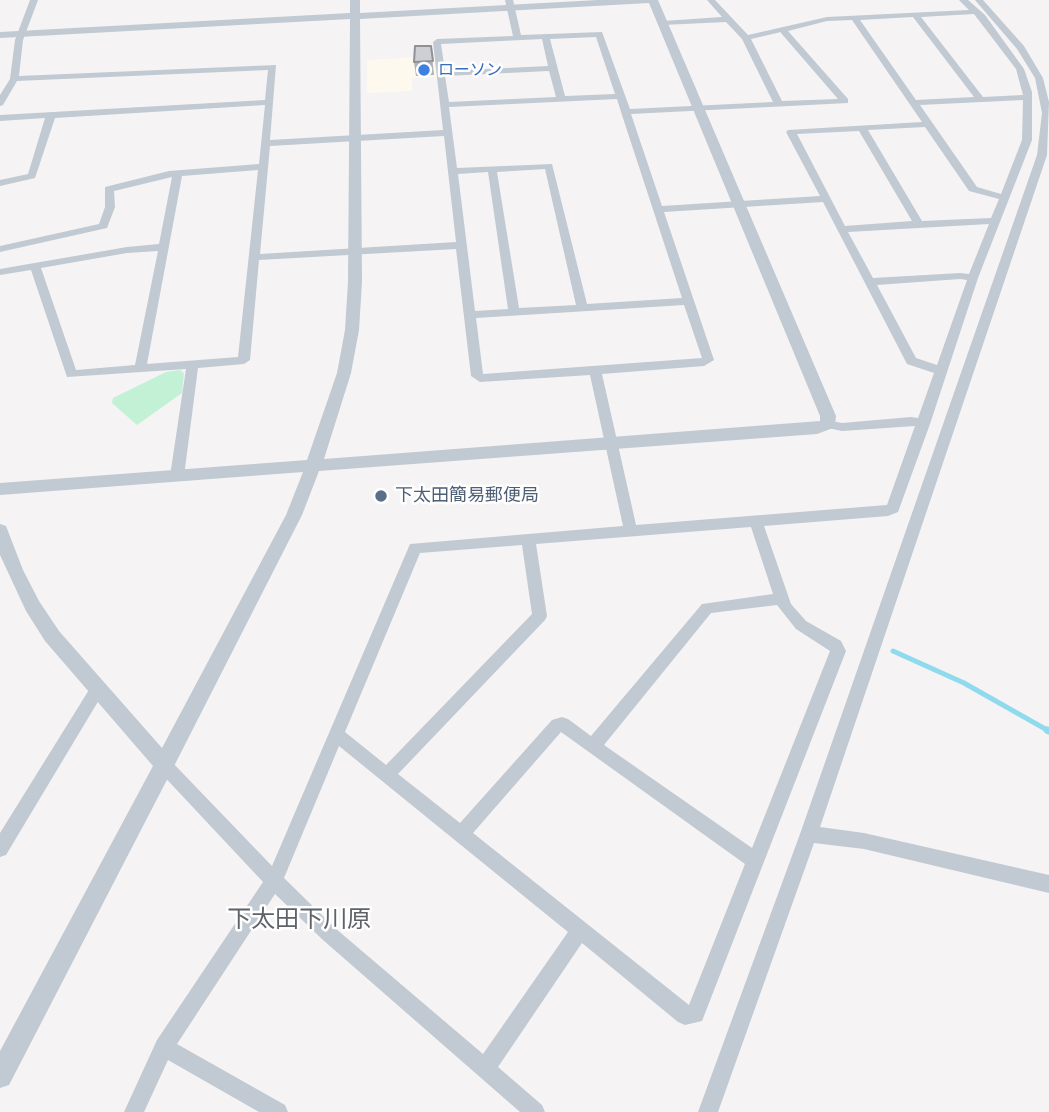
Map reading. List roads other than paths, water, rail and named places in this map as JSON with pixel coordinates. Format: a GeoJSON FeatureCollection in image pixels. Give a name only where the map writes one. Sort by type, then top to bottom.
{"type":"FeatureCollection","features":[{"type":"Feature","properties":{"kind":"street"},"geometry":{"type":"LineString","coordinates":[[0,103],[14,79],[21,34],[34,0]]}},
{"type":"Feature","properties":{"kind":"street"},"geometry":{"type":"LineString","coordinates":[[0,1076],[289,526],[315,465],[349,351],[354,307],[355,0]]}},
{"type":"Feature","properties":{"kind":"street"},"geometry":{"type":"LineString","coordinates":[[0,35],[355,16],[510,4],[654,0],[828,416],[827,424]]}},
{"type":"Feature","properties":{"kind":"street"},"geometry":{"type":"LineString","coordinates":[[711,0],[746,38],[779,104]]}},
{"type":"Feature","properties":{"kind":"street"},"geometry":{"type":"LineString","coordinates":[[134,1112],[164,1047],[274,881],[415,548],[757,522],[888,511],[893,508],[973,278],[1027,140],[1028,97],[1017,62],[963,0]]}},
{"type":"Feature","properties":{"kind":"street"},"geometry":{"type":"LineString","coordinates":[[708,1112],[809,834],[1046,148],[1047,113],[1040,78],[1021,48],[979,0]]}},
{"type":"Feature","properties":{"kind":"street"},"geometry":{"type":"LineString","coordinates":[[510,4],[517,37]]}},
{"type":"Feature","properties":{"kind":"street"},"geometry":{"type":"LineString","coordinates":[[746,38],[827,19],[976,12]]}},
{"type":"Feature","properties":{"kind":"street"},"geometry":{"type":"LineString","coordinates":[[915,15],[980,99]]}},
{"type":"Feature","properties":{"kind":"street"},"geometry":{"type":"LineString","coordinates":[[855,18],[973,188],[1006,198]]}},
{"type":"Feature","properties":{"kind":"street"},"geometry":{"type":"LineString","coordinates":[[663,23],[729,19]]}},
{"type":"Feature","properties":{"kind":"street"},"geometry":{"type":"LineString","coordinates":[[626,112],[845,101],[784,31]]}},
{"type":"Feature","properties":{"kind":"street"},"geometry":{"type":"LineString","coordinates":[[599,34],[708,360],[480,379],[477,376],[437,43],[517,37],[599,34]]}},
{"type":"Feature","properties":{"kind":"street"},"geometry":{"type":"LineString","coordinates":[[545,36],[561,99]]}},
{"type":"Feature","properties":{"kind":"street"},"geometry":{"type":"LineString","coordinates":[[14,79],[273,67],[244,360],[192,366],[69,373],[35,266]]}},
{"type":"Feature","properties":{"kind":"street"},"geometry":{"type":"LineString","coordinates":[[441,74],[553,68]]}},
{"type":"Feature","properties":{"kind":"street"},"geometry":{"type":"LineString","coordinates":[[444,105],[620,96]]}},
{"type":"Feature","properties":{"kind":"street"},"geometry":{"type":"LineString","coordinates":[[913,103],[1028,97]]}},
{"type":"Feature","properties":{"kind":"street"},"geometry":{"type":"LineString","coordinates":[[0,118],[270,102]]}},
{"type":"Feature","properties":{"kind":"street"},"geometry":{"type":"LineString","coordinates":[[0,183],[32,176],[51,114]]}},
{"type":"Feature","properties":{"kind":"street"},"geometry":{"type":"LineString","coordinates":[[928,124],[791,132],[911,361],[941,371]]}},
{"type":"Feature","properties":{"kind":"street"},"geometry":{"type":"LineString","coordinates":[[862,128],[919,224]]}},
{"type":"Feature","properties":{"kind":"street"},"geometry":{"type":"LineString","coordinates":[[266,143],[448,133]]}},
{"type":"Feature","properties":{"kind":"street"},"geometry":{"type":"LineString","coordinates":[[454,171],[549,166],[582,308]]}},
{"type":"Feature","properties":{"kind":"street"},"geometry":{"type":"LineString","coordinates":[[0,249],[103,226],[110,207],[109,189],[178,173],[263,167]]}},
{"type":"Feature","properties":{"kind":"street"},"geometry":{"type":"LineString","coordinates":[[492,169],[514,312]]}},
{"type":"Feature","properties":{"kind":"street"},"geometry":{"type":"LineString","coordinates":[[140,369],[178,173]]}},
{"type":"Feature","properties":{"kind":"street"},"geometry":{"type":"LineString","coordinates":[[659,209],[827,199]]}},
{"type":"Feature","properties":{"kind":"street"},"geometry":{"type":"LineString","coordinates":[[842,229],[986,220],[996,222]]}},
{"type":"Feature","properties":{"kind":"street"},"geometry":{"type":"LineString","coordinates":[[255,257],[462,244]]}},
{"type":"Feature","properties":{"kind":"street"},"geometry":{"type":"LineString","coordinates":[[0,272],[127,250],[164,247]]}},
{"type":"Feature","properties":{"kind":"street"},"geometry":{"type":"LineString","coordinates":[[870,282],[960,276],[973,278]]}},
{"type":"Feature","properties":{"kind":"street"},"geometry":{"type":"LineString","coordinates":[[470,315],[689,301]]}},
{"type":"Feature","properties":{"kind":"street"},"geometry":{"type":"LineString","coordinates":[[177,476],[192,366]]}},
{"type":"Feature","properties":{"kind":"street"},"geometry":{"type":"LineString","coordinates":[[594,371],[631,532]]}},
{"type":"Feature","properties":{"kind":"street"},"geometry":{"type":"LineString","coordinates":[[0,489],[817,428],[827,424],[842,427],[911,421],[924,424]]}},
{"type":"Feature","properties":{"kind":"street"},"geometry":{"type":"LineString","coordinates":[[336,734],[685,1015],[695,1014],[838,650],[836,645],[801,625],[791,615],[781,599],[757,522]]}},
{"type":"Feature","properties":{"kind":"street"},"geometry":{"type":"LineString","coordinates":[[0,531],[14,570],[32,606],[66,654],[164,765],[274,881],[339,944],[535,1112]]}},
{"type":"Feature","properties":{"kind":"street"},"geometry":{"type":"LineString","coordinates":[[388,774],[540,616],[528,540]]}},
{"type":"Feature","properties":{"kind":"street"},"geometry":{"type":"LineString","coordinates":[[593,746],[702,611],[707,608],[781,599]]}},
{"type":"Feature","properties":{"kind":"street"},"geometry":{"type":"LineString","coordinates":[[0,849],[89,699],[97,690]]}},
{"type":"Feature","properties":{"kind":"street"},"geometry":{"type":"LineString","coordinates":[[461,834],[558,725],[562,724],[754,860]]}},
{"type":"Feature","properties":{"kind":"street"},"geometry":{"type":"LineString","coordinates":[[809,834],[864,841],[1049,884]]}},
{"type":"Feature","properties":{"kind":"street"},"geometry":{"type":"LineString","coordinates":[[484,1070],[579,932]]}},
{"type":"Feature","properties":{"kind":"street"},"geometry":{"type":"LineString","coordinates":[[164,1047],[278,1112]]}},
{"type":"Feature","properties":{"kind":"waterway"},"geometry":{"type":"LineString","coordinates":[[893,651],[964,683],[1049,731],[1047,730]]}},
{"type":"Feature","properties":{"kind":"place","name":"ローソン"},"geometry":{"type":"Point","coordinates":[424,70]}},
{"type":"Feature","properties":{"kind":"place","name":"下太田簡易郵便局"},"geometry":{"type":"Point","coordinates":[381,496]}},
{"type":"Feature","properties":{"kind":"district","name":"下太田下川原"},"geometry":{"type":"Point","coordinates":[299,920]}}]}
